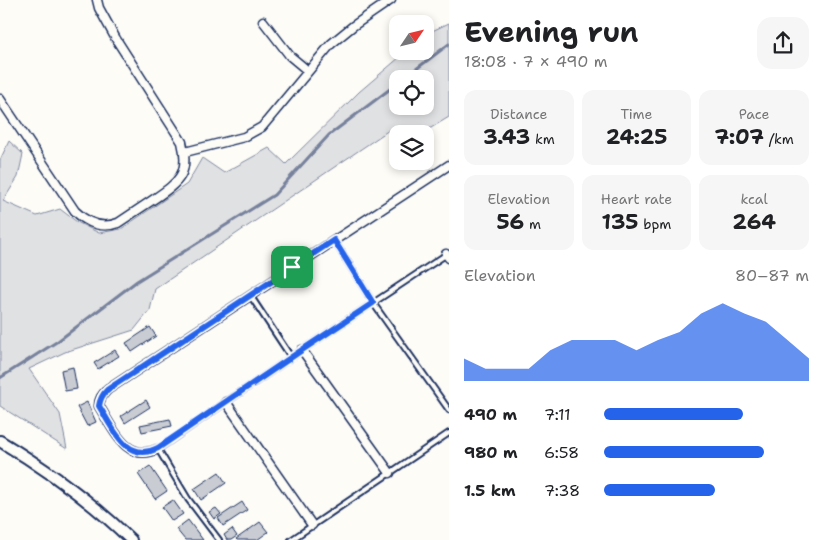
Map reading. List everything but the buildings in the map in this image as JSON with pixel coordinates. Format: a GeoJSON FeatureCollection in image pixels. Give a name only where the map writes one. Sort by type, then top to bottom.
{"type":"FeatureCollection","features":[{"type":"Feature","properties":{"kind":"street"},"geometry":{"type":"LineString","coordinates":[[0,99],[75,211],[85,220],[108,226],[118,223],[173,186],[180,177],[185,158],[180,137],[116,39],[99,8],[97,0]]}},
{"type":"Feature","properties":{"kind":"street"},"geometry":{"type":"LineString","coordinates":[[185,152],[244,137],[262,127],[330,44],[391,0]]}},
{"type":"Feature","properties":{"kind":"street"},"geometry":{"type":"LineString","coordinates":[[263,21],[290,56],[308,71]]}},
{"type":"Feature","properties":{"kind":"street"},"geometry":{"type":"LineString","coordinates":[[158,448],[152,452],[137,452],[121,441],[99,406],[99,400],[107,390],[449,165]]}},
{"type":"Feature","properties":{"kind":"street"},"geometry":{"type":"LineString","coordinates":[[302,350],[390,473]]}},
{"type":"Feature","properties":{"kind":"street"},"geometry":{"type":"LineString","coordinates":[[226,402],[312,526]]}},
{"type":"Feature","properties":{"kind":"street"},"geometry":{"type":"LineString","coordinates":[[0,441],[70,487],[111,520],[131,540]]}},
{"type":"Feature","properties":{"kind":"lane"},"geometry":{"type":"LineString","coordinates":[[334,240],[373,303],[449,410]]}},
{"type":"Feature","properties":{"kind":"lane"},"geometry":{"type":"LineString","coordinates":[[219,540],[188,499],[158,448],[290,357],[448,255]]}},
{"type":"Feature","properties":{"kind":"lane"},"geometry":{"type":"LineString","coordinates":[[250,295],[290,357]]}},
{"type":"Feature","properties":{"kind":"lane"},"geometry":{"type":"LineString","coordinates":[[291,540],[449,432]]}},
{"type":"Feature","properties":{"kind":"shaded area"},"geometry":{"type":"Polygon","coordinates":[[[449,23],[449,117],[434,126],[389,125],[389,130],[155,289],[150,310],[134,330],[65,352],[29,369],[60,414],[67,449],[0,406],[0,160],[9,141],[23,154],[18,177],[3,201],[37,216],[60,209],[77,222],[99,233],[121,229],[187,184],[202,158],[224,173],[269,148],[286,164],[359,92],[396,60],[434,60],[434,30],[449,23]]]}},
{"type":"Feature","properties":{"kind":"waterway"},"geometry":{"type":"LineString","coordinates":[[415,70],[449,44]]}},
{"type":"Feature","properties":{"kind":"waterway"},"geometry":{"type":"LineString","coordinates":[[0,378],[58,341],[137,281],[274,195],[329,135],[389,90]]}},
{"type":"Feature","properties":{"kind":"route"},"geometry":{"type":"LineString","coordinates":[[334,240],[373,303],[152,452],[137,452],[121,441],[99,406],[99,400],[102,395],[172,346],[292,267],[334,240]]}}]}
